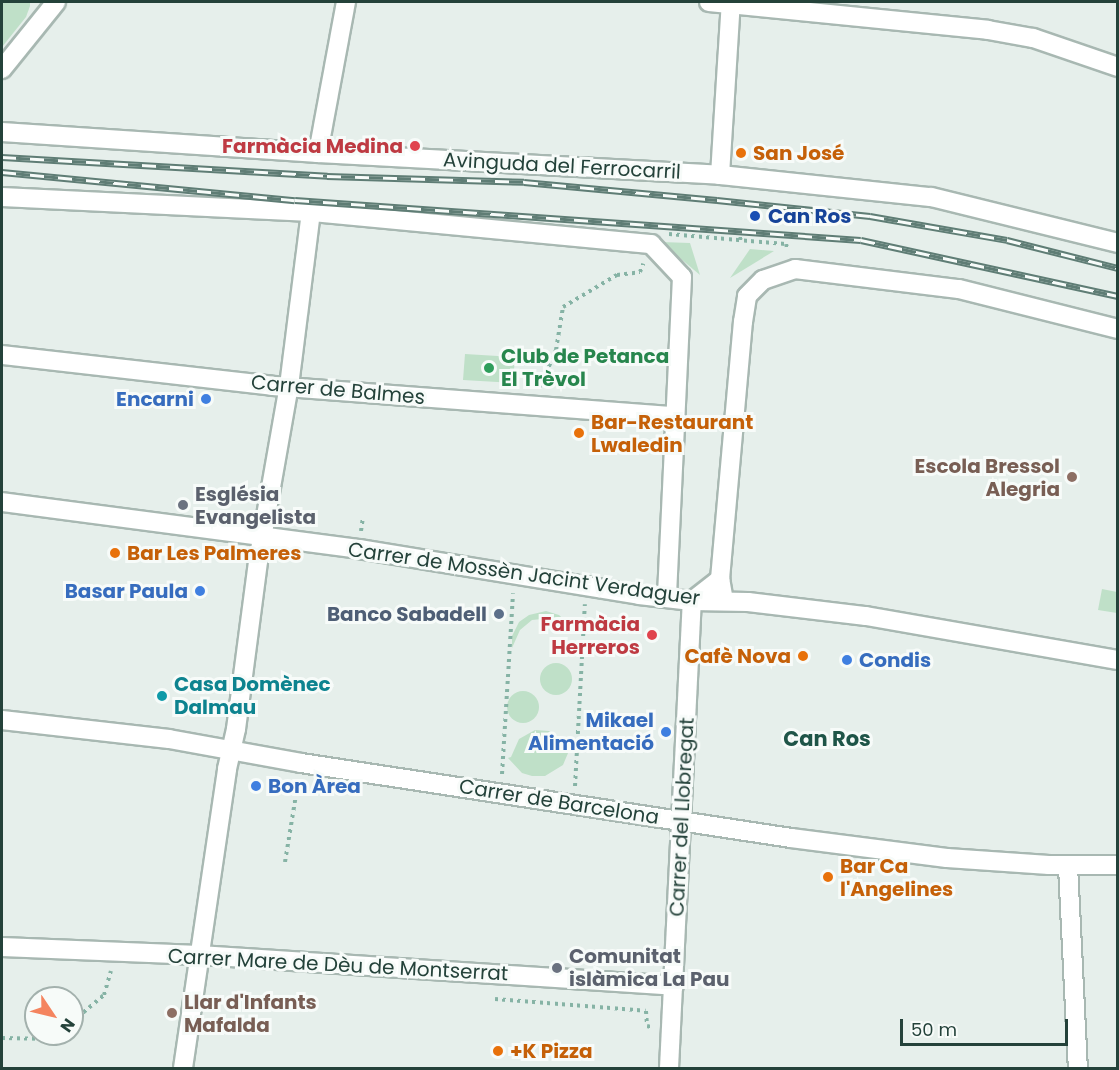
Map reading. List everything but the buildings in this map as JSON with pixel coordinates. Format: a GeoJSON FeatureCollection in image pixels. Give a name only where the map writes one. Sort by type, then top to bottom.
{"type":"FeatureCollection","features":[{"type":"Feature","properties":{"kind":"street"},"geometry":{"type":"LineString","coordinates":[[2,69],[56,2]]}},
{"type":"Feature","properties":{"kind":"street"},"geometry":{"type":"LineString","coordinates":[[318,153],[346,2]]}},
{"type":"Feature","properties":{"kind":"street"},"geometry":{"type":"LineString","coordinates":[[709,2],[731,2],[988,30],[1033,38],[1118,67]]}},
{"type":"Feature","properties":{"kind":"street"},"geometry":{"type":"LineString","coordinates":[[720,175],[731,2]]}},
{"type":"Feature","properties":{"kind":"street","name":"Avinguda del Ferrocarril"},"geometry":{"type":"LineString","coordinates":[[2,132],[318,153],[720,175],[931,197],[1118,243]]}},
{"type":"Feature","properties":{"kind":"street"},"geometry":{"type":"LineString","coordinates":[[2,196],[311,212],[654,239],[682,277],[667,598]]}},
{"type":"Feature","properties":{"kind":"street"},"geometry":{"type":"LineString","coordinates":[[183,1068],[263,536],[289,386],[311,212]]}},
{"type":"Feature","properties":{"kind":"street"},"geometry":{"type":"LineString","coordinates":[[724,601],[720,579],[747,296],[763,280],[795,269],[830,271],[959,289],[1118,329]]}},
{"type":"Feature","properties":{"kind":"street","name":"Carrer de Balmes"},"geometry":{"type":"LineString","coordinates":[[2,355],[289,386],[675,416]]}},
{"type":"Feature","properties":{"kind":"street","name":"Carrer de Mossèn Jacint Verdaguer"},"geometry":{"type":"LineString","coordinates":[[2,502],[263,536],[667,598],[724,601],[914,623],[1118,660]]}},
{"type":"Feature","properties":{"kind":"street"},"geometry":{"type":"LineString","coordinates":[[692,601],[720,579]]}},
{"type":"Feature","properties":{"kind":"street","name":"Carrer del Llobregat"},"geometry":{"type":"LineString","coordinates":[[669,1068],[692,601]]}},
{"type":"Feature","properties":{"kind":"street","name":"Carrer de Barcelona"},"geometry":{"type":"LineString","coordinates":[[2,720],[169,739],[301,764],[682,822],[947,858],[1068,866],[1118,865]]}},
{"type":"Feature","properties":{"kind":"street"},"geometry":{"type":"LineString","coordinates":[[1068,866],[1078,1068]]}},
{"type":"Feature","properties":{"kind":"street","name":"Carrer Mare de Dèu de Montserrat"},"geometry":{"type":"LineString","coordinates":[[2,947],[199,955],[674,986]]}},
{"type":"Feature","properties":{"kind":"path"},"geometry":{"type":"LineString","coordinates":[[741,240],[742,232]]}},
{"type":"Feature","properties":{"kind":"path"},"geometry":{"type":"LineString","coordinates":[[552,362],[563,307],[617,275],[640,272],[654,239],[741,240],[786,244]]}},
{"type":"Feature","properties":{"kind":"path"},"geometry":{"type":"LineString","coordinates":[[501,793],[515,574]]}},
{"type":"Feature","properties":{"kind":"path"},"geometry":{"type":"LineString","coordinates":[[575,804],[587,586]]}},
{"type":"Feature","properties":{"kind":"path"},"geometry":{"type":"LineString","coordinates":[[285,862],[301,764]]}},
{"type":"Feature","properties":{"kind":"path"},"geometry":{"type":"LineString","coordinates":[[84,1012],[104,996],[111,972]]}},
{"type":"Feature","properties":{"kind":"path"},"geometry":{"type":"LineString","coordinates":[[495,999],[646,1011],[647,1026],[671,1030]]}},
{"type":"Feature","properties":{"kind":"path"},"geometry":{"type":"LineString","coordinates":[[2,1038],[24,1038]]}},
{"type":"Feature","properties":{"kind":"green space"},"geometry":{"type":"Polygon","coordinates":[[[4,2],[30,2],[30,6],[26,17],[2,47],[2,5],[4,2]]]}},
{"type":"Feature","properties":{"kind":"green space"},"geometry":{"type":"Polygon","coordinates":[[[661,242],[690,243],[700,275],[661,242]]]}},
{"type":"Feature","properties":{"kind":"green space"},"geometry":{"type":"Polygon","coordinates":[[[750,249],[774,251],[730,278],[750,249]]]}},
{"type":"Feature","properties":{"kind":"green space","name":"Club de Petanca El Trèvol"},"geometry":{"type":"Polygon","coordinates":[[[465,354],[515,357],[513,383],[463,380],[465,354]]]}},
{"type":"Feature","properties":{"kind":"green space"},"geometry":{"type":"Polygon","coordinates":[[[1102,589],[1117,592],[1117,613],[1098,610],[1102,589]]]}},
{"type":"Feature","properties":{"kind":"green space"},"geometry":{"type":"Polygon","coordinates":[[[546,611],[559,615],[571,626],[552,618],[532,620],[520,630],[512,648],[512,636],[519,622],[529,615],[546,611]]]}},
{"type":"Feature","properties":{"kind":"green space"},"geometry":{"type":"Polygon","coordinates":[[[556,663],[567,668],[572,679],[567,690],[556,695],[545,690],[540,679],[545,668],[556,663]]]}},
{"type":"Feature","properties":{"kind":"green space"},"geometry":{"type":"Polygon","coordinates":[[[523,691],[534,696],[539,707],[534,718],[523,723],[512,718],[507,707],[512,696],[523,691]]]}},
{"type":"Feature","properties":{"kind":"green space"},"geometry":{"type":"Polygon","coordinates":[[[535,730],[549,731],[571,746],[563,765],[545,776],[522,773],[508,758],[511,757],[519,739],[535,730]]]}},
{"type":"Feature","properties":{"kind":"railway"},"geometry":{"type":"LineString","coordinates":[[2,157],[327,176],[524,182],[717,200],[870,216],[1007,240],[1118,268]]}},
{"type":"Feature","properties":{"kind":"railway"},"geometry":{"type":"LineString","coordinates":[[2,172],[295,200],[861,240],[1118,296]]}},
{"type":"Feature","properties":{"kind":"place","name":"Farmàcia Medina"},"geometry":{"type":"Point","coordinates":[415,146]}},
{"type":"Feature","properties":{"kind":"place","name":"San José"},"geometry":{"type":"Point","coordinates":[741,153]}},
{"type":"Feature","properties":{"kind":"place","name":"Can Ros"},"geometry":{"type":"Point","coordinates":[755,216]}},
{"type":"Feature","properties":{"kind":"place","name":"Club de Petanca El Trèvol"},"geometry":{"type":"Point","coordinates":[489,368]}},
{"type":"Feature","properties":{"kind":"place","name":"Encarni"},"geometry":{"type":"Point","coordinates":[206,399]}},
{"type":"Feature","properties":{"kind":"place","name":"Bar-Restaurant Lwaledin"},"geometry":{"type":"Point","coordinates":[579,433]}},
{"type":"Feature","properties":{"kind":"place","name":"Escola Bressol Alegria"},"geometry":{"type":"Point","coordinates":[1072,477]}},
{"type":"Feature","properties":{"kind":"place","name":"Església Evangelista"},"geometry":{"type":"Point","coordinates":[183,505]}},
{"type":"Feature","properties":{"kind":"place","name":"Bar Les Palmeres"},"geometry":{"type":"Point","coordinates":[115,553]}},
{"type":"Feature","properties":{"kind":"place","name":"Basar Paula"},"geometry":{"type":"Point","coordinates":[200,591]}},
{"type":"Feature","properties":{"kind":"place","name":"Banco Sabadell"},"geometry":{"type":"Point","coordinates":[499,614]}},
{"type":"Feature","properties":{"kind":"place","name":"Farmàcia Herreros"},"geometry":{"type":"Point","coordinates":[652,635]}},
{"type":"Feature","properties":{"kind":"place","name":"Cafè Nova"},"geometry":{"type":"Point","coordinates":[803,656]}},
{"type":"Feature","properties":{"kind":"place","name":"Condis"},"geometry":{"type":"Point","coordinates":[847,660]}},
{"type":"Feature","properties":{"kind":"place","name":"Casa Domènec Dalmau"},"geometry":{"type":"Point","coordinates":[162,696]}},
{"type":"Feature","properties":{"kind":"place","name":"Mikael Alimentació"},"geometry":{"type":"Point","coordinates":[666,732]}},
{"type":"Feature","properties":{"kind":"place","name":"Bon Àrea"},"geometry":{"type":"Point","coordinates":[256,786]}},
{"type":"Feature","properties":{"kind":"place","name":"Bar Ca l'Angelines"},"geometry":{"type":"Point","coordinates":[828,877]}},
{"type":"Feature","properties":{"kind":"place","name":"Comunitat islàmica La Pau"},"geometry":{"type":"Point","coordinates":[557,968]}},
{"type":"Feature","properties":{"kind":"place","name":"Llar d'Infants Mafalda"},"geometry":{"type":"Point","coordinates":[172,1013]}},
{"type":"Feature","properties":{"kind":"place","name":"+K Pizza"},"geometry":{"type":"Point","coordinates":[498,1051]}},
{"type":"Feature","properties":{"kind":"district","name":"Can Ros"},"geometry":{"type":"Point","coordinates":[827,739]}}]}
